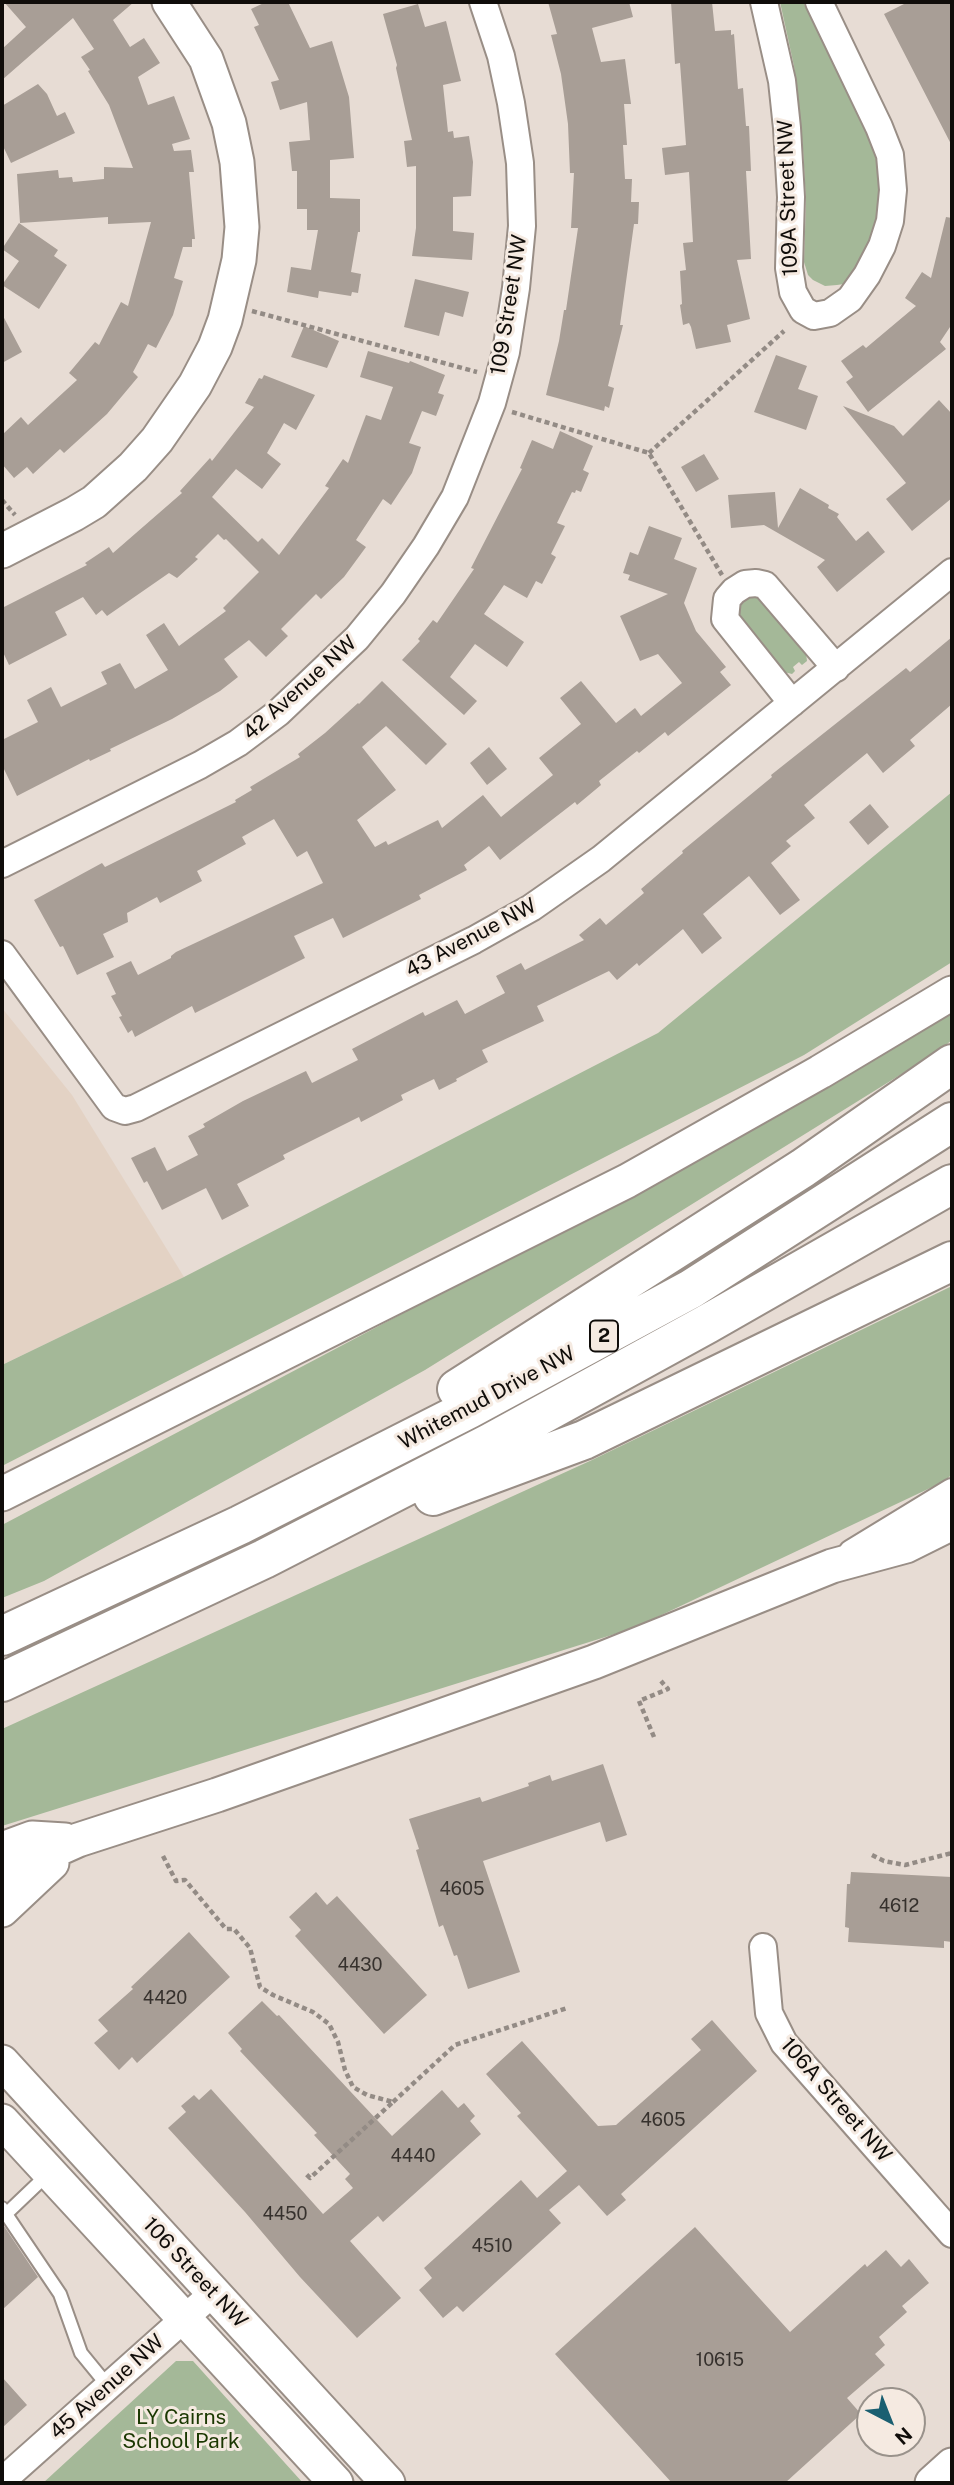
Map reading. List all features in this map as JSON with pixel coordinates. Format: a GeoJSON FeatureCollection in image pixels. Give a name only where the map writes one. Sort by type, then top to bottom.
{"type":"FeatureCollection","features":[{"type":"Feature","properties":{"kind":"highway"},"geometry":{"type":"LineString","coordinates":[[240,1525],[792,1175],[952,1064]]}},
{"type":"Feature","properties":{"kind":"highway","name":"Whitemud Drive NW"},"geometry":{"type":"LineString","coordinates":[[2,1636],[240,1525],[469,1409],[691,1289],[952,1122]]}},
{"type":"Feature","properties":{"kind":"highway","name":"Whitemud Drive NW"},"geometry":{"type":"LineString","coordinates":[[2,1682],[264,1559],[490,1443],[707,1324],[952,1184]]}},
{"type":"Feature","properties":{"kind":"highway"},"geometry":{"type":"LineString","coordinates":[[264,1559],[584,1440],[952,1261]]}},
{"type":"Feature","properties":{"kind":"street"},"geometry":{"type":"LineString","coordinates":[[2,551],[94,502],[133,467],[176,416],[215,347],[225,320],[239,260],[242,227],[237,162],[220,94],[206,59],[169,2]]}},
{"type":"Feature","properties":{"kind":"street","name":"109 Street NW"},"geometry":{"type":"LineString","coordinates":[[483,2],[511,103],[520,163],[522,226],[500,407]]}},
{"type":"Feature","properties":{"kind":"street","name":"109A Street NW"},"geometry":{"type":"LineString","coordinates":[[764,2],[782,81],[787,128],[791,197],[789,268],[793,292],[803,310],[814,316],[830,313],[850,299],[867,275],[882,246],[890,221],[893,190],[890,155],[879,127],[819,2]]}},
{"type":"Feature","properties":{"kind":"street","name":"42 Avenue NW"},"geometry":{"type":"LineString","coordinates":[[2,864],[200,765],[238,743],[278,713],[318,676],[393,594],[455,497],[475,452],[500,407]]}},
{"type":"Feature","properties":{"kind":"street","name":"43 Avenue NW"},"geometry":{"type":"LineString","coordinates":[[2,954],[114,1107],[125,1111],[136,1108],[500,926],[554,892],[601,859],[952,572]]}},
{"type":"Feature","properties":{"kind":"street"},"geometry":{"type":"LineString","coordinates":[[792,703],[725,619],[727,599],[734,591],[745,584],[765,585],[836,668]]}},
{"type":"Feature","properties":{"kind":"street"},"geometry":{"type":"LineString","coordinates":[[2,1494],[627,1181],[820,1072],[952,993]]}},
{"type":"Feature","properties":{"kind":"street"},"geometry":{"type":"LineString","coordinates":[[832,1566],[952,1492]]}},
{"type":"Feature","properties":{"kind":"street"},"geometry":{"type":"LineString","coordinates":[[2,1874],[78,1840],[218,1795],[594,1662],[832,1566],[906,1546],[952,1523]]}},
{"type":"Feature","properties":{"kind":"street"},"geometry":{"type":"LineString","coordinates":[[2,1849],[32,1838],[78,1840]]}},
{"type":"Feature","properties":{"kind":"street"},"geometry":{"type":"LineString","coordinates":[[2,1910],[78,1840]]}},
{"type":"Feature","properties":{"kind":"street","name":"106A Street NW"},"geometry":{"type":"LineString","coordinates":[[763,1947],[769,2013],[784,2043],[952,2234]]}},
{"type":"Feature","properties":{"kind":"street","name":"106 Street NW"},"geometry":{"type":"LineString","coordinates":[[3,2061],[388,2483]]}},
{"type":"Feature","properties":{"kind":"street","name":"106 Street NW"},"geometry":{"type":"LineString","coordinates":[[2,2120],[336,2483]]}},
{"type":"Feature","properties":{"kind":"street","name":"45 Avenue NW"},"geometry":{"type":"LineString","coordinates":[[2,2481],[213,2292]]}},
{"type":"Feature","properties":{"kind":"street"},"geometry":{"type":"LineString","coordinates":[[932,2483],[952,2465]]}},
{"type":"Feature","properties":{"kind":"lane"},"geometry":{"type":"LineString","coordinates":[[50,2173],[4,2211],[60,2294],[81,2353],[108,2386]]}},
{"type":"Feature","properties":{"kind":"path"},"geometry":{"type":"LineString","coordinates":[[250,310],[481,374]]}},
{"type":"Feature","properties":{"kind":"path"},"geometry":{"type":"LineString","coordinates":[[649,453],[784,331]]}},
{"type":"Feature","properties":{"kind":"path"},"geometry":{"type":"LineString","coordinates":[[500,407],[649,453],[726,582]]}},
{"type":"Feature","properties":{"kind":"path"},"geometry":{"type":"LineString","coordinates":[[654,1737],[639,1701],[668,1689],[662,1681]]}},
{"type":"Feature","properties":{"kind":"path"},"geometry":{"type":"LineString","coordinates":[[872,1855],[884,1861],[905,1865],[952,1853]]}},
{"type":"Feature","properties":{"kind":"path"},"geometry":{"type":"LineString","coordinates":[[163,1856],[176,1881],[184,1880],[226,1929],[234,1929],[250,1948],[260,1987],[313,2011],[329,2024],[338,2042],[352,2087],[373,2097],[393,2102]]}},
{"type":"Feature","properties":{"kind":"path"},"geometry":{"type":"LineString","coordinates":[[305,2173],[310,2178],[455,2045],[568,2008]]}},
{"type":"Feature","properties":{"kind":"shaded area"},"geometry":{"type":"Polygon","coordinates":[[[2,1008],[72,1095],[184,1277],[2,1365],[2,1008]]]}},
{"type":"Feature","properties":{"kind":"green space"},"geometry":{"type":"Polygon","coordinates":[[[780,2],[803,2],[867,132],[877,162],[877,218],[869,243],[852,277],[844,284],[825,286],[813,280],[808,275],[804,262],[806,201],[803,149],[794,66],[780,2]]]}},
{"type":"Feature","properties":{"kind":"green space"},"geometry":{"type":"Polygon","coordinates":[[[754,596],[760,598],[806,653],[807,661],[802,665],[799,662],[793,667],[795,671],[792,674],[784,672],[739,617],[738,612],[743,600],[754,596]]]}},
{"type":"Feature","properties":{"kind":"green space"},"geometry":{"type":"Polygon","coordinates":[[[952,792],[952,962],[804,1055],[2,1466],[2,1365],[184,1277],[658,1033],[952,792]]]}},
{"type":"Feature","properties":{"kind":"green space"},"geometry":{"type":"Polygon","coordinates":[[[952,1008],[952,1040],[937,1052],[425,1370],[44,1581],[2,1598],[2,1525],[640,1188],[952,1008]]]}},
{"type":"Feature","properties":{"kind":"green space"},"geometry":{"type":"Polygon","coordinates":[[[952,1286],[952,1474],[945,1481],[634,1628],[2,1826],[2,1729],[592,1460],[952,1286]]]}},
{"type":"Feature","properties":{"kind":"green space","name":"LY Cairns School Park"},"geometry":{"type":"Polygon","coordinates":[[[176,2361],[193,2361],[303,2483],[43,2483],[176,2361]]]}},
{"type":"Feature","properties":{"kind":"building"},"geometry":{"type":"Polygon","coordinates":[[[4,2],[134,2],[113,20],[130,47],[144,38],[160,63],[138,77],[148,105],[174,96],[190,139],[172,144],[174,151],[191,150],[194,172],[189,172],[195,239],[192,239],[192,247],[183,247],[174,278],[183,281],[173,315],[156,348],[148,344],[133,372],[138,377],[107,414],[64,453],[60,449],[33,474],[27,467],[14,478],[2,464],[2,435],[21,417],[28,425],[77,380],[69,373],[95,342],[99,345],[121,302],[128,306],[151,222],[108,224],[108,217],[20,223],[17,174],[58,170],[59,178],[72,177],[73,182],[104,179],[104,167],[133,168],[109,105],[81,57],[94,49],[73,18],[2,80],[2,49],[26,27],[4,2]]]}},
{"type":"Feature","properties":{"kind":"building"},"geometry":{"type":"Polygon","coordinates":[[[266,2],[288,2],[310,48],[332,41],[349,97],[354,158],[330,160],[330,198],[360,199],[360,232],[351,272],[361,274],[358,293],[352,292],[351,296],[319,291],[318,298],[287,292],[291,267],[311,270],[318,230],[307,230],[307,209],[297,209],[297,171],[292,171],[289,142],[310,140],[307,102],[280,110],[271,82],[279,80],[254,27],[259,25],[251,9],[266,2]]]}},
{"type":"Feature","properties":{"kind":"building"},"geometry":{"type":"Polygon","coordinates":[[[548,2],[629,2],[633,17],[592,28],[601,62],[625,59],[631,104],[624,104],[627,145],[623,145],[625,179],[632,179],[631,202],[639,202],[638,224],[634,224],[620,325],[623,325],[608,386],[614,388],[609,408],[605,406],[604,411],[546,395],[566,310],[578,228],[571,228],[574,173],[570,173],[568,124],[561,74],[551,35],[557,34],[548,2]]]}},
{"type":"Feature","properties":{"kind":"building"},"geometry":{"type":"Polygon","coordinates":[[[671,2],[712,2],[715,31],[731,30],[731,35],[734,34],[738,89],[743,88],[746,126],[749,126],[751,171],[746,171],[751,259],[737,260],[750,319],[727,325],[731,342],[696,349],[689,323],[683,325],[680,305],[680,271],[686,270],[683,243],[693,242],[689,172],[665,175],[662,148],[686,145],[680,63],[675,64],[671,2]]]}},
{"type":"Feature","properties":{"kind":"building"},"geometry":{"type":"Polygon","coordinates":[[[908,2],[952,2],[952,146],[884,14],[908,2]]]}},
{"type":"Feature","properties":{"kind":"building"},"geometry":{"type":"Polygon","coordinates":[[[418,4],[425,27],[446,21],[461,81],[443,85],[448,132],[453,131],[454,138],[469,136],[473,162],[471,196],[453,197],[453,231],[474,233],[472,260],[412,256],[416,228],[416,166],[407,167],[404,141],[412,140],[397,65],[383,14],[418,4]]]}},
{"type":"Feature","properties":{"kind":"building"},"geometry":{"type":"Polygon","coordinates":[[[38,84],[47,94],[57,116],[65,112],[75,133],[11,163],[2,144],[2,106],[38,84]]]}},
{"type":"Feature","properties":{"kind":"building"},"geometry":{"type":"Polygon","coordinates":[[[946,217],[952,218],[952,324],[940,342],[946,349],[868,412],[846,382],[853,377],[841,361],[863,345],[866,348],[916,306],[905,298],[922,272],[931,278],[946,217]]]}},
{"type":"Feature","properties":{"kind":"building"},"geometry":{"type":"Polygon","coordinates":[[[19,223],[58,250],[54,256],[67,265],[39,309],[2,285],[19,261],[2,249],[19,223]]]}},
{"type":"Feature","properties":{"kind":"building"},"geometry":{"type":"Polygon","coordinates":[[[415,279],[469,292],[463,317],[445,312],[439,336],[404,327],[415,279]]]}},
{"type":"Feature","properties":{"kind":"building"},"geometry":{"type":"Polygon","coordinates":[[[2,314],[22,352],[2,363],[2,314]]]}},
{"type":"Feature","properties":{"kind":"building"},"geometry":{"type":"Polygon","coordinates":[[[304,326],[339,341],[327,368],[291,357],[304,326]]]}},
{"type":"Feature","properties":{"kind":"building"},"geometry":{"type":"Polygon","coordinates":[[[368,351],[409,363],[410,361],[445,375],[438,393],[444,395],[436,416],[422,411],[409,443],[421,447],[412,473],[391,505],[383,499],[356,540],[366,547],[344,577],[321,599],[316,594],[281,629],[288,636],[266,657],[249,640],[224,659],[238,677],[220,691],[172,719],[110,749],[111,751],[90,761],[89,759],[17,796],[2,765],[2,740],[38,722],[27,700],[51,687],[61,707],[107,684],[101,672],[120,663],[135,689],[168,670],[146,635],[164,623],[179,646],[226,611],[223,608],[259,572],[218,534],[195,557],[198,559],[177,578],[169,573],[107,616],[102,610],[96,615],[83,597],[55,612],[67,635],[9,665],[2,650],[2,608],[87,565],[85,563],[109,547],[113,553],[182,493],[180,491],[210,458],[212,461],[254,407],[245,403],[259,378],[262,379],[264,375],[315,395],[296,430],[284,423],[267,453],[281,464],[262,489],[236,469],[212,497],[258,542],[262,538],[279,555],[329,488],[325,486],[343,459],[348,463],[366,415],[381,420],[393,387],[360,377],[368,351]]]}},
{"type":"Feature","properties":{"kind":"building"},"geometry":{"type":"Polygon","coordinates":[[[776,355],[807,366],[798,389],[818,396],[806,430],[754,412],[776,355]]]}},
{"type":"Feature","properties":{"kind":"building"},"geometry":{"type":"Polygon","coordinates":[[[939,400],[952,414],[952,498],[912,531],[886,499],[906,483],[843,406],[894,426],[903,436],[939,400]]]}},
{"type":"Feature","properties":{"kind":"building"},"geometry":{"type":"Polygon","coordinates":[[[560,431],[593,446],[583,470],[589,473],[581,492],[572,492],[557,523],[565,526],[551,554],[556,557],[542,584],[536,581],[527,598],[504,585],[484,614],[524,642],[507,667],[475,644],[450,677],[477,701],[464,715],[402,660],[420,641],[418,639],[433,620],[437,623],[474,569],[471,568],[522,469],[520,468],[532,440],[553,449],[560,431]]]}},
{"type":"Feature","properties":{"kind":"building"},"geometry":{"type":"Polygon","coordinates":[[[704,454],[719,479],[696,492],[681,467],[704,454]]]}},
{"type":"Feature","properties":{"kind":"building"},"geometry":{"type":"Polygon","coordinates":[[[800,488],[839,514],[837,517],[856,541],[868,531],[885,552],[837,592],[817,567],[825,560],[764,525],[731,528],[728,495],[775,492],[778,528],[800,488]]]}},
{"type":"Feature","properties":{"kind":"building"},"geometry":{"type":"Polygon","coordinates":[[[649,526],[682,538],[674,559],[697,568],[684,603],[696,631],[726,667],[720,672],[731,685],[668,736],[665,732],[639,753],[637,751],[599,781],[601,785],[577,805],[575,802],[500,860],[489,846],[464,865],[467,870],[419,895],[421,899],[343,938],[333,918],[294,936],[305,958],[195,1013],[192,1006],[135,1037],[132,1030],[128,1033],[119,1017],[122,1016],[111,996],[116,994],[106,973],[131,961],[138,975],[171,958],[176,952],[323,883],[307,851],[297,857],[274,819],[242,837],[246,844],[197,871],[202,881],[160,903],[157,897],[127,913],[128,922],[103,934],[114,957],[77,975],[63,946],[60,947],[34,900],[102,863],[105,867],[236,802],[235,800],[252,790],[250,787],[300,757],[298,754],[359,704],[382,681],[447,744],[426,765],[386,726],[362,747],[396,790],[357,820],[375,847],[386,841],[388,845],[438,820],[442,828],[483,795],[501,817],[553,775],[539,758],[581,724],[560,698],[581,681],[616,723],[635,708],[641,716],[682,683],[658,654],[640,661],[620,616],[668,594],[628,580],[630,575],[623,573],[630,552],[638,555],[649,526]]]}},
{"type":"Feature","properties":{"kind":"building"},"geometry":{"type":"Polygon","coordinates":[[[952,637],[952,704],[910,740],[915,746],[883,773],[867,753],[804,805],[815,818],[786,841],[791,846],[771,863],[800,900],[780,915],[749,876],[703,914],[722,938],[702,954],[683,929],[639,966],[637,963],[617,980],[609,971],[537,1006],[544,1021],[482,1050],[488,1062],[456,1079],[457,1081],[439,1090],[434,1079],[401,1095],[403,1100],[361,1122],[359,1117],[283,1155],[285,1159],[237,1184],[249,1206],[222,1220],[206,1188],[162,1210],[131,1158],[155,1147],[167,1171],[198,1155],[188,1136],[243,1101],[306,1071],[312,1083],[358,1060],[352,1049],[423,1012],[425,1016],[457,1000],[465,1014],[505,993],[496,976],[521,963],[525,970],[584,940],[579,935],[600,918],[606,925],[644,893],[641,889],[683,853],[682,851],[772,777],[771,775],[906,668],[910,672],[952,637]]]}},
{"type":"Feature","properties":{"kind":"building"},"geometry":{"type":"Polygon","coordinates":[[[489,747],[507,769],[487,785],[470,763],[489,747]]]}},
{"type":"Feature","properties":{"kind":"building"},"geometry":{"type":"Polygon","coordinates":[[[870,804],[889,827],[868,845],[849,822],[870,804]]]}},
{"type":"Feature","properties":{"kind":"building"},"geometry":{"type":"Polygon","coordinates":[[[603,1764],[627,1835],[606,1842],[600,1822],[483,1861],[520,1972],[468,1989],[457,1955],[454,1956],[443,1925],[439,1927],[409,1819],[480,1797],[482,1802],[529,1786],[528,1783],[550,1775],[552,1781],[603,1764]]]}},
{"type":"Feature","properties":{"kind":"building"},"geometry":{"type":"Polygon","coordinates":[[[851,1872],[952,1877],[952,1942],[944,1941],[944,1948],[848,1942],[849,1928],[845,1927],[847,1884],[850,1884],[851,1872]]]}},
{"type":"Feature","properties":{"kind":"building"},"geometry":{"type":"Polygon","coordinates":[[[316,1892],[327,1905],[337,1896],[427,1995],[384,2034],[295,1936],[301,1930],[289,1917],[316,1892]]]}},
{"type":"Feature","properties":{"kind":"building"},"geometry":{"type":"Polygon","coordinates":[[[189,1932],[230,1977],[137,2063],[132,2057],[119,2070],[94,2043],[108,2031],[98,2020],[189,1932]]]}},
{"type":"Feature","properties":{"kind":"building"},"geometry":{"type":"Polygon","coordinates":[[[262,2001],[279,2015],[392,2136],[442,2090],[458,2108],[464,2103],[475,2116],[470,2121],[481,2134],[383,2222],[378,2216],[350,2241],[401,2298],[357,2338],[168,2128],[186,2112],[181,2106],[194,2095],[199,2100],[211,2089],[323,2214],[353,2188],[345,2179],[350,2174],[314,2135],[317,2133],[240,2051],[242,2049],[228,2033],[262,2001]]]}},
{"type":"Feature","properties":{"kind":"building"},"geometry":{"type":"Polygon","coordinates":[[[712,2020],[757,2071],[621,2194],[626,2200],[607,2216],[579,2185],[549,2210],[561,2223],[463,2312],[457,2306],[443,2318],[419,2290],[432,2278],[424,2268],[521,2180],[537,2198],[567,2171],[517,2116],[521,2113],[486,2074],[522,2041],[598,2126],[616,2125],[701,2050],[691,2039],[712,2020]]]}},
{"type":"Feature","properties":{"kind":"building"},"geometry":{"type":"Polygon","coordinates":[[[2,2223],[38,2277],[2,2310],[2,2223]]]}},
{"type":"Feature","properties":{"kind":"building"},"geometry":{"type":"Polygon","coordinates":[[[695,2227],[790,2332],[865,2264],[867,2267],[886,2250],[901,2267],[909,2259],[929,2283],[902,2306],[907,2312],[879,2337],[885,2345],[875,2354],[885,2365],[860,2387],[856,2387],[847,2398],[856,2408],[856,2419],[785,2483],[672,2483],[555,2354],[695,2227]]]}},
{"type":"Feature","properties":{"kind":"building"},"geometry":{"type":"Polygon","coordinates":[[[2,2377],[27,2405],[2,2428],[2,2377]]]}}]}
